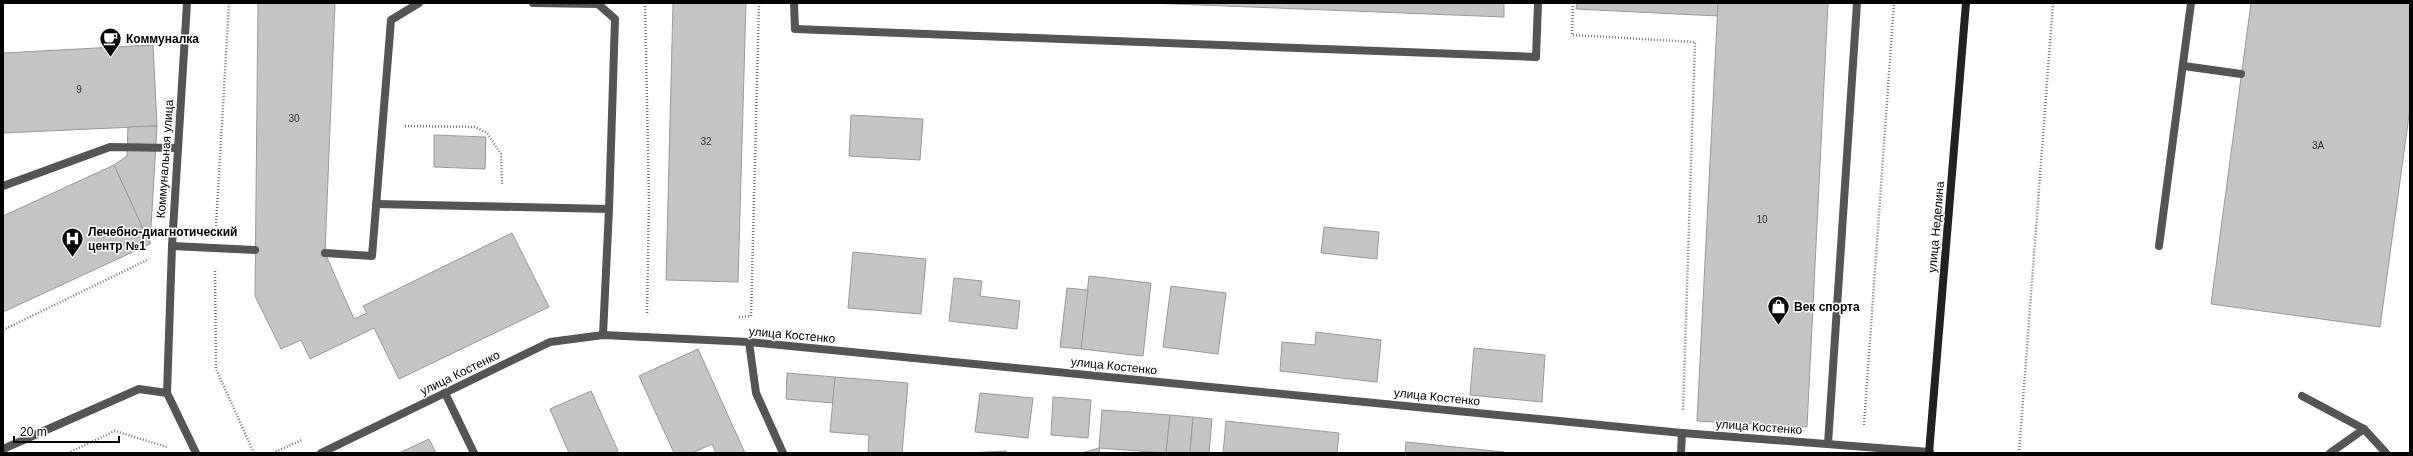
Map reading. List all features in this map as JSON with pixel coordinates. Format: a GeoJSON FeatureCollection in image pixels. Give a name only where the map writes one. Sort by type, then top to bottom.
{"type":"FeatureCollection","features":[{"type":"Feature","properties":{"kind":"main road","name":"улица Неделина"},"geometry":{"type":"LineString","coordinates":[[1929,453],[1966,3]]}},
{"type":"Feature","properties":{"kind":"street","name":"Коммунальная улица"},"geometry":{"type":"LineString","coordinates":[[187,3],[172,246],[167,394],[196,453]]}},
{"type":"Feature","properties":{"kind":"street"},"geometry":{"type":"LineString","coordinates":[[325,253],[372,256],[391,20],[419,3]]}},
{"type":"Feature","properties":{"kind":"street"},"geometry":{"type":"LineString","coordinates":[[533,3],[598,4],[615,19],[609,209],[603,334]]}},
{"type":"Feature","properties":{"kind":"street"},"geometry":{"type":"LineString","coordinates":[[794,3],[795,29],[1536,57],[1538,3]]}},
{"type":"Feature","properties":{"kind":"street"},"geometry":{"type":"LineString","coordinates":[[1828,444],[1857,3]]}},
{"type":"Feature","properties":{"kind":"street"},"geometry":{"type":"LineString","coordinates":[[2159,246],[2184,66],[2191,3]]}},
{"type":"Feature","properties":{"kind":"street"},"geometry":{"type":"LineString","coordinates":[[2184,66],[2242,74]]}},
{"type":"Feature","properties":{"kind":"street"},"geometry":{"type":"LineString","coordinates":[[3,186],[110,148],[178,148]]}},
{"type":"Feature","properties":{"kind":"street"},"geometry":{"type":"LineString","coordinates":[[376,204],[609,209]]}},
{"type":"Feature","properties":{"kind":"street"},"geometry":{"type":"LineString","coordinates":[[172,246],[255,250]]}},
{"type":"Feature","properties":{"kind":"street","name":"улица Костенко"},"geometry":{"type":"LineString","coordinates":[[321,453],[550,342],[603,334],[749,342],[1682,433],[1929,453]]}},
{"type":"Feature","properties":{"kind":"street"},"geometry":{"type":"LineString","coordinates":[[749,342],[756,393],[783,453]]}},
{"type":"Feature","properties":{"kind":"street"},"geometry":{"type":"LineString","coordinates":[[3,449],[139,388],[167,394]]}},
{"type":"Feature","properties":{"kind":"street"},"geometry":{"type":"LineString","coordinates":[[446,393],[474,453]]}},
{"type":"Feature","properties":{"kind":"street"},"geometry":{"type":"LineString","coordinates":[[2302,396],[2364,429],[2386,453]]}},
{"type":"Feature","properties":{"kind":"street"},"geometry":{"type":"LineString","coordinates":[[2330,453],[2364,429]]}},
{"type":"Feature","properties":{"kind":"street"},"geometry":{"type":"LineString","coordinates":[[1681,453],[1682,433]]}},
{"type":"Feature","properties":{"kind":"path"},"geometry":{"type":"LineString","coordinates":[[645,3],[649,201],[648,337]]}},
{"type":"Feature","properties":{"kind":"path"},"geometry":{"type":"LineString","coordinates":[[749,342],[759,3]]}},
{"type":"Feature","properties":{"kind":"path"},"geometry":{"type":"LineString","coordinates":[[1573,3],[1572,35],[1695,42],[1682,433]]}},
{"type":"Feature","properties":{"kind":"path"},"geometry":{"type":"LineString","coordinates":[[1862,447],[1894,3]]}},
{"type":"Feature","properties":{"kind":"path"},"geometry":{"type":"LineString","coordinates":[[2019,453],[2053,3]]}},
{"type":"Feature","properties":{"kind":"path"},"geometry":{"type":"LineString","coordinates":[[383,125],[475,127],[487,132],[501,154],[502,207]]}},
{"type":"Feature","properties":{"kind":"path"},"geometry":{"type":"LineString","coordinates":[[3,330],[152,258]]}},
{"type":"Feature","properties":{"kind":"path"},"geometry":{"type":"LineString","coordinates":[[68,453],[115,431],[167,447],[170,453]]}},
{"type":"Feature","properties":{"kind":"building"},"geometry":{"type":"Polygon","coordinates":[[[258,3],[335,3],[325,253],[354,319],[367,313],[363,306],[512,233],[549,307],[399,379],[374,328],[310,359],[301,340],[281,349],[255,296],[258,3]]]}},
{"type":"Feature","properties":{"kind":"building"},"geometry":{"type":"Polygon","coordinates":[[[673,3],[746,3],[738,282],[666,280],[673,3]]]}},
{"type":"Feature","properties":{"kind":"building"},"geometry":{"type":"Polygon","coordinates":[[[1149,3],[1504,3],[1504,17],[1149,3]]]}},
{"type":"Feature","properties":{"kind":"building"},"geometry":{"type":"Polygon","coordinates":[[[1577,3],[1718,3],[1718,16],[1576,9],[1577,3]]]}},
{"type":"Feature","properties":{"kind":"building"},"geometry":{"type":"Polygon","coordinates":[[[1718,3],[1828,3],[1807,427],[1697,421],[1718,3]]]}},
{"type":"Feature","properties":{"kind":"building"},"geometry":{"type":"Polygon","coordinates":[[[2251,3],[2410,3],[2410,108],[2380,327],[2211,304],[2251,3]]]}},
{"type":"Feature","properties":{"kind":"building"},"geometry":{"type":"Polygon","coordinates":[[[153,45],[157,126],[3,133],[3,53],[153,45]]]}},
{"type":"Feature","properties":{"kind":"building"},"geometry":{"type":"Polygon","coordinates":[[[851,115],[923,119],[920,160],[849,156],[851,115]]]}},
{"type":"Feature","properties":{"kind":"building"},"geometry":{"type":"Polygon","coordinates":[[[157,126],[150,244],[114,165],[127,156],[128,127],[157,126]]]}},
{"type":"Feature","properties":{"kind":"building"},"geometry":{"type":"Polygon","coordinates":[[[434,135],[486,137],[485,169],[434,167],[434,135]]]}},
{"type":"Feature","properties":{"kind":"building"},"geometry":{"type":"Polygon","coordinates":[[[114,165],[150,244],[3,312],[3,216],[114,165]]]}},
{"type":"Feature","properties":{"kind":"building"},"geometry":{"type":"Polygon","coordinates":[[[1324,227],[1379,232],[1377,259],[1321,253],[1324,227]]]}},
{"type":"Feature","properties":{"kind":"building"},"geometry":{"type":"Polygon","coordinates":[[[853,252],[926,259],[921,314],[848,308],[853,252]]]}},
{"type":"Feature","properties":{"kind":"building"},"geometry":{"type":"Polygon","coordinates":[[[1089,276],[1151,283],[1143,356],[1081,349],[1089,276]]]}},
{"type":"Feature","properties":{"kind":"building"},"geometry":{"type":"Polygon","coordinates":[[[954,278],[982,281],[980,296],[1020,301],[1017,329],[949,321],[954,278]]]}},
{"type":"Feature","properties":{"kind":"building"},"geometry":{"type":"Polygon","coordinates":[[[1171,286],[1226,293],[1218,354],[1163,347],[1171,286]]]}},
{"type":"Feature","properties":{"kind":"building"},"geometry":{"type":"Polygon","coordinates":[[[1067,288],[1088,290],[1081,349],[1060,347],[1067,288]]]}},
{"type":"Feature","properties":{"kind":"building"},"geometry":{"type":"Polygon","coordinates":[[[1316,332],[1381,340],[1377,382],[1280,371],[1282,342],[1315,345],[1316,332]]]}},
{"type":"Feature","properties":{"kind":"building"},"geometry":{"type":"Polygon","coordinates":[[[1474,348],[1545,355],[1542,402],[1470,395],[1474,348]]]}},
{"type":"Feature","properties":{"kind":"building"},"geometry":{"type":"Polygon","coordinates":[[[698,349],[745,453],[716,453],[712,444],[692,453],[674,453],[639,376],[698,349]]]}},
{"type":"Feature","properties":{"kind":"building"},"geometry":{"type":"Polygon","coordinates":[[[787,373],[835,377],[833,403],[786,399],[787,373]]]}},
{"type":"Feature","properties":{"kind":"building"},"geometry":{"type":"Polygon","coordinates":[[[835,377],[908,383],[902,453],[868,453],[869,435],[830,432],[835,377]]]}},
{"type":"Feature","properties":{"kind":"building"},"geometry":{"type":"Polygon","coordinates":[[[591,391],[618,451],[614,453],[569,453],[550,409],[591,391]]]}},
{"type":"Feature","properties":{"kind":"building"},"geometry":{"type":"Polygon","coordinates":[[[980,393],[1033,398],[1028,438],[975,432],[980,393]]]}},
{"type":"Feature","properties":{"kind":"building"},"geometry":{"type":"Polygon","coordinates":[[[1053,397],[1091,400],[1088,438],[1051,435],[1053,397]]]}},
{"type":"Feature","properties":{"kind":"building"},"geometry":{"type":"Polygon","coordinates":[[[1102,410],[1170,415],[1166,453],[1099,448],[1102,410]]]}},
{"type":"Feature","properties":{"kind":"building"},"geometry":{"type":"Polygon","coordinates":[[[1170,415],[1193,417],[1190,453],[1166,453],[1170,415]]]}},
{"type":"Feature","properties":{"kind":"building"},"geometry":{"type":"Polygon","coordinates":[[[1193,417],[1212,419],[1209,453],[1190,453],[1193,417]]]}},
{"type":"Feature","properties":{"kind":"building"},"geometry":{"type":"Polygon","coordinates":[[[1226,421],[1339,433],[1337,453],[1223,453],[1226,421]]]}},
{"type":"Feature","properties":{"kind":"building"},"geometry":{"type":"Polygon","coordinates":[[[429,439],[436,453],[399,453],[429,439]]]}},
{"type":"Feature","properties":{"kind":"building"},"geometry":{"type":"Polygon","coordinates":[[[1406,442],[1504,452],[1504,453],[1405,453],[1406,442]]]}},
{"type":"Feature","properties":{"kind":"building"},"geometry":{"type":"Polygon","coordinates":[[[1099,448],[1100,453],[1082,453],[1099,448]]]}},
{"type":"Feature","properties":{"kind":"building"},"geometry":{"type":"Polygon","coordinates":[[[1006,451],[1006,453],[967,453],[1006,451]]]}},
{"type":"Feature","properties":{"kind":"place","name":"Коммуналка"},"geometry":{"type":"Point","coordinates":[110,58]}},
{"type":"Feature","properties":{"kind":"place","name":"Лечебно-диагнотический центр №1"},"geometry":{"type":"Point","coordinates":[73,258]}},
{"type":"Feature","properties":{"kind":"place","name":"Век спорта"},"geometry":{"type":"Point","coordinates":[1779,326]}}]}
